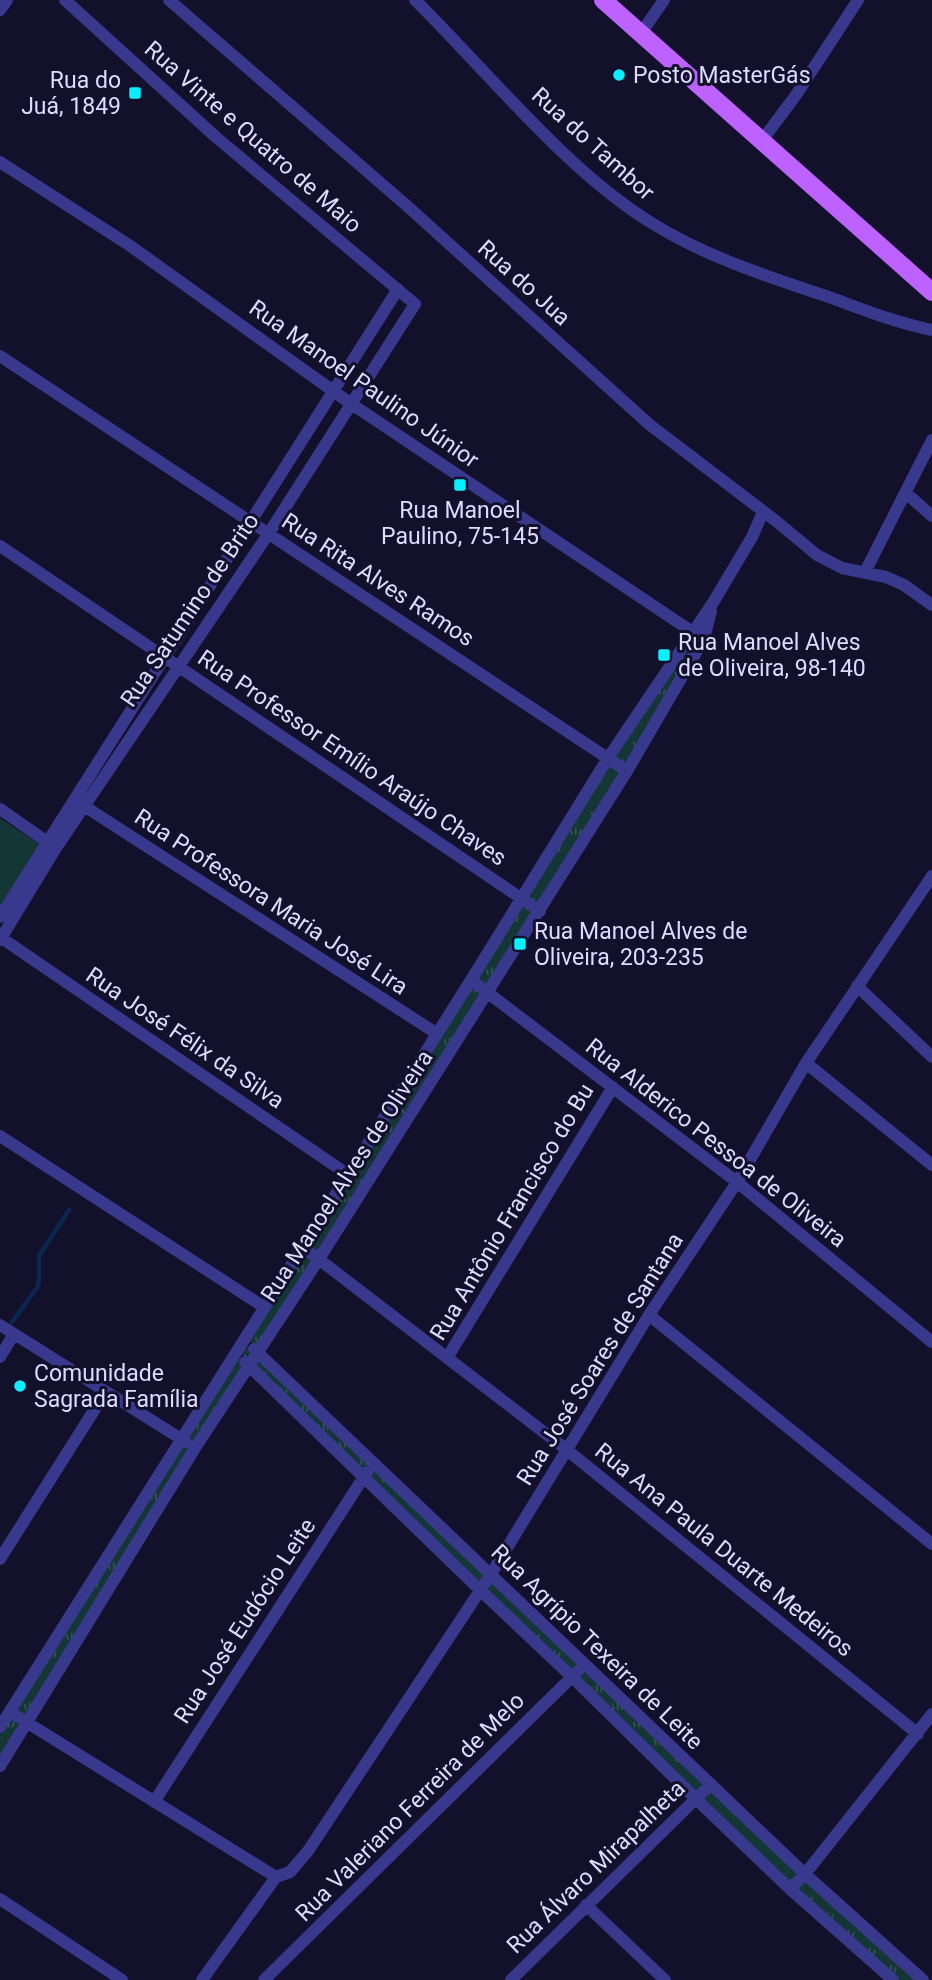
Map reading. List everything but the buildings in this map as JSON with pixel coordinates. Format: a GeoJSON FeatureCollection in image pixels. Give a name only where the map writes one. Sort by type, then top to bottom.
{"type":"FeatureCollection","features":[{"type":"Feature","properties":{"kind":"main road"},"geometry":{"type":"LineString","coordinates":[[603,0],[932,292]]}},
{"type":"Feature","properties":{"kind":"street"},"geometry":{"type":"LineString","coordinates":[[0,10],[7,0]]}},
{"type":"Feature","properties":{"kind":"street","name":"Rua Vinte e Quatro de Maio"},"geometry":{"type":"LineString","coordinates":[[65,0],[217,138],[415,304]]}},
{"type":"Feature","properties":{"kind":"street","name":"Rua do Jua"},"geometry":{"type":"LineString","coordinates":[[169,0],[406,205],[650,425],[832,564],[905,585],[932,605]]}},
{"type":"Feature","properties":{"kind":"street","name":"Rua do Tambor"},"geometry":{"type":"LineString","coordinates":[[415,0],[555,143],[604,187],[650,222],[682,240],[743,267],[932,330]]}},
{"type":"Feature","properties":{"kind":"street"},"geometry":{"type":"LineString","coordinates":[[641,33],[664,0]]}},
{"type":"Feature","properties":{"kind":"street"},"geometry":{"type":"LineString","coordinates":[[761,142],[796,95],[858,0]]}},
{"type":"Feature","properties":{"kind":"street","name":"Rua Manoel Paulino Júnior"},"geometry":{"type":"LineString","coordinates":[[0,162],[129,245],[350,402],[704,639]]}},
{"type":"Feature","properties":{"kind":"street","name":"Rua Satumino de Brito"},"geometry":{"type":"LineString","coordinates":[[0,938],[51,844],[164,656],[398,289]]}},
{"type":"Feature","properties":{"kind":"street","name":"Rua Satumino de Brito"},"geometry":{"type":"LineString","coordinates":[[0,917],[51,844],[84,806],[179,666],[269,533],[350,402],[415,304]]}},
{"type":"Feature","properties":{"kind":"street","name":"Rua Rita Alves Ramos"},"geometry":{"type":"LineString","coordinates":[[0,356],[627,771]]}},
{"type":"Feature","properties":{"kind":"street"},"geometry":{"type":"LineString","coordinates":[[865,572],[932,440]]}},
{"type":"Feature","properties":{"kind":"street"},"geometry":{"type":"LineString","coordinates":[[906,493],[932,516]]}},
{"type":"Feature","properties":{"kind":"street","name":"Rua Manoel Alves de Oliveira"},"geometry":{"type":"LineString","coordinates":[[0,1727],[245,1341],[608,758],[714,601],[763,512]]}},
{"type":"Feature","properties":{"kind":"street","name":"Rua Professor Emílio Araújo Chaves"},"geometry":{"type":"LineString","coordinates":[[0,546],[540,911]]}},
{"type":"Feature","properties":{"kind":"street","name":"Rua Manoel Alves de Oliveira"},"geometry":{"type":"LineString","coordinates":[[0,1766],[195,1448],[489,993],[627,771],[704,639],[714,601]]}},
{"type":"Feature","properties":{"kind":"street","name":"Rua Professora Maria José Lira"},"geometry":{"type":"LineString","coordinates":[[84,806],[436,1033]]}},
{"type":"Feature","properties":{"kind":"street"},"geometry":{"type":"LineString","coordinates":[[0,809],[51,844]]}},
{"type":"Feature","properties":{"kind":"street","name":"Rua José Soares de Santana"},"geometry":{"type":"LineString","coordinates":[[276,1877],[290,1872],[301,1861],[491,1574],[649,1315],[737,1182],[806,1063],[932,876]]}},
{"type":"Feature","properties":{"kind":"street","name":"Rua José Félix da Silva"},"geometry":{"type":"LineString","coordinates":[[0,938],[347,1174]]}},
{"type":"Feature","properties":{"kind":"street","name":"Rua Alderico Pessoa de Oliveira"},"geometry":{"type":"LineString","coordinates":[[471,980],[737,1182],[932,1342]]}},
{"type":"Feature","properties":{"kind":"street"},"geometry":{"type":"LineString","coordinates":[[857,986],[932,1057]]}},
{"type":"Feature","properties":{"kind":"street"},"geometry":{"type":"LineString","coordinates":[[806,1063],[932,1165]]}},
{"type":"Feature","properties":{"kind":"street","name":"Rua Antônio Francisco do Bu"},"geometry":{"type":"LineString","coordinates":[[447,1358],[613,1087]]}},
{"type":"Feature","properties":{"kind":"street"},"geometry":{"type":"LineString","coordinates":[[0,1136],[264,1307]]}},
{"type":"Feature","properties":{"kind":"street","name":"Rua Ana Paula Duarte Medeiros"},"geometry":{"type":"LineString","coordinates":[[303,1247],[567,1450],[918,1734]]}},
{"type":"Feature","properties":{"kind":"street"},"geometry":{"type":"LineString","coordinates":[[649,1315],[932,1544]]}},
{"type":"Feature","properties":{"kind":"street"},"geometry":{"type":"LineString","coordinates":[[0,1325],[195,1448]]}},
{"type":"Feature","properties":{"kind":"street"},"geometry":{"type":"LineString","coordinates":[[0,1357],[14,1334]]}},
{"type":"Feature","properties":{"kind":"street","name":"Rua Agrípio Texeira de Leite"},"geometry":{"type":"LineString","coordinates":[[245,1341],[805,1874],[924,1980]]}},
{"type":"Feature","properties":{"kind":"street","name":"Rua Agrípio Texeira de Leite"},"geometry":{"type":"LineString","coordinates":[[236,1354],[790,1889],[893,1980]]}},
{"type":"Feature","properties":{"kind":"street"},"geometry":{"type":"LineString","coordinates":[[0,1559],[105,1393]]}},
{"type":"Feature","properties":{"kind":"street","name":"Rua José Eudócio Leite"},"geometry":{"type":"LineString","coordinates":[[153,1802],[373,1464]]}},
{"type":"Feature","properties":{"kind":"street","name":"Rua Valeriano Ferreira de Melo"},"geometry":{"type":"LineString","coordinates":[[264,1980],[585,1663]]}},
{"type":"Feature","properties":{"kind":"street"},"geometry":{"type":"LineString","coordinates":[[10,1712],[276,1877],[202,1980]]}},
{"type":"Feature","properties":{"kind":"street"},"geometry":{"type":"LineString","coordinates":[[790,1889],[805,1874],[932,1714]]}},
{"type":"Feature","properties":{"kind":"street","name":"Rua Álvaro Mirapalheta"},"geometry":{"type":"LineString","coordinates":[[511,1980],[711,1784]]}},
{"type":"Feature","properties":{"kind":"street"},"geometry":{"type":"LineString","coordinates":[[0,1899],[122,1980]]}},
{"type":"Feature","properties":{"kind":"street"},"geometry":{"type":"LineString","coordinates":[[586,1905],[665,1980]]}},
{"type":"Feature","properties":{"kind":"street"},"geometry":{"type":"LineString","coordinates":[[924,1980],[932,1970]]}},
{"type":"Feature","properties":{"kind":"green space"},"geometry":{"type":"Polygon","coordinates":[[[693,636],[700,640],[627,764],[610,754],[693,636]]]}},
{"type":"Feature","properties":{"kind":"green space"},"geometry":{"type":"Polygon","coordinates":[[[610,762],[623,771],[540,904],[526,896],[610,762]]]}},
{"type":"Feature","properties":{"kind":"green space"},"geometry":{"type":"Polygon","coordinates":[[[0,818],[42,846],[0,915],[0,818]]]}},
{"type":"Feature","properties":{"kind":"green space"},"geometry":{"type":"Polygon","coordinates":[[[522,904],[535,913],[488,988],[476,979],[522,904]]]}},
{"type":"Feature","properties":{"kind":"green space"},"geometry":{"type":"Polygon","coordinates":[[[472,986],[484,994],[318,1253],[307,1246],[472,986]]]}},
{"type":"Feature","properties":{"kind":"green space"},"geometry":{"type":"Polygon","coordinates":[[[304,1251],[314,1260],[258,1347],[248,1340],[304,1251]]]}},
{"type":"Feature","properties":{"kind":"green space"},"geometry":{"type":"Polygon","coordinates":[[[245,1345],[487,1574],[479,1586],[241,1353],[245,1345]]]}},
{"type":"Feature","properties":{"kind":"green space"},"geometry":{"type":"Polygon","coordinates":[[[237,1359],[245,1366],[195,1443],[186,1439],[237,1359]]]}},
{"type":"Feature","properties":{"kind":"green space"},"geometry":{"type":"Polygon","coordinates":[[[183,1443],[190,1448],[27,1718],[14,1711],[183,1443]]]}},
{"type":"Feature","properties":{"kind":"green space"},"geometry":{"type":"Polygon","coordinates":[[[492,1579],[580,1664],[572,1672],[484,1588],[492,1579]]]}},
{"type":"Feature","properties":{"kind":"green space"},"geometry":{"type":"Polygon","coordinates":[[[584,1668],[707,1783],[696,1792],[576,1677],[584,1668]]]}},
{"type":"Feature","properties":{"kind":"green space"},"geometry":{"type":"Polygon","coordinates":[[[11,1716],[23,1724],[0,1760],[0,1733],[11,1716]]]}},
{"type":"Feature","properties":{"kind":"green space"},"geometry":{"type":"Polygon","coordinates":[[[712,1789],[800,1874],[790,1882],[701,1800],[712,1789]]]}},
{"type":"Feature","properties":{"kind":"green space"},"geometry":{"type":"Polygon","coordinates":[[[804,1878],[917,1980],[900,1980],[795,1888],[804,1878]]]}},
{"type":"Feature","properties":{"kind":"waterway"},"geometry":{"type":"LineString","coordinates":[[12,1322],[37,1288],[39,1256],[69,1210]]}},
{"type":"Feature","properties":{"kind":"place","name":"Posto MasterGás"},"geometry":{"type":"Point","coordinates":[619,75]}},
{"type":"Feature","properties":{"kind":"place","name":"Rua do Juá, 1849"},"geometry":{"type":"Point","coordinates":[135,93]}},
{"type":"Feature","properties":{"kind":"place","name":"Rua Manoel Paulino, 75-145"},"geometry":{"type":"Point","coordinates":[460,485]}},
{"type":"Feature","properties":{"kind":"place","name":"Rua Manoel Alves de Oliveira, 98-140"},"geometry":{"type":"Point","coordinates":[664,655]}},
{"type":"Feature","properties":{"kind":"place","name":"Rua Manoel Alves de Oliveira, 203-235"},"geometry":{"type":"Point","coordinates":[520,944]}},
{"type":"Feature","properties":{"kind":"place","name":"Comunidade Sagrada Família"},"geometry":{"type":"Point","coordinates":[20,1386]}}]}
